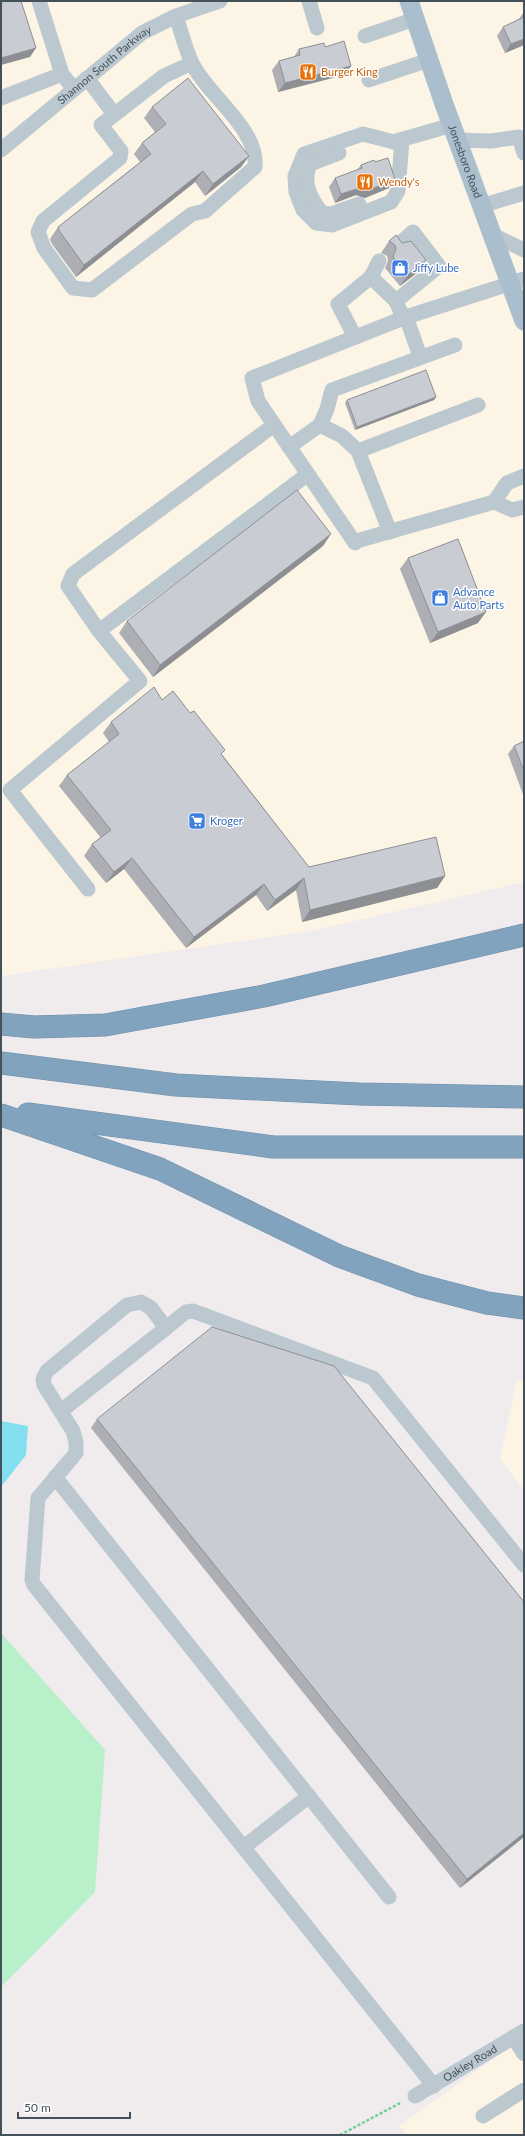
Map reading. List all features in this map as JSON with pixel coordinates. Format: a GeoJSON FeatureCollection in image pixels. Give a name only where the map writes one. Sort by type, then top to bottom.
{"type":"FeatureCollection","features":[{"type":"Feature","properties":{"kind":"highway"},"geometry":{"type":"LineString","coordinates":[[1,1024],[34,1027],[105,1025],[264,996],[524,935]]}},
{"type":"Feature","properties":{"kind":"highway"},"geometry":{"type":"LineString","coordinates":[[1,1063],[176,1085],[359,1094],[524,1097]]}},
{"type":"Feature","properties":{"kind":"highway"},"geometry":{"type":"LineString","coordinates":[[1,1110],[273,1147],[524,1147]]}},
{"type":"Feature","properties":{"kind":"highway"},"geometry":{"type":"LineString","coordinates":[[1,1115],[160,1169],[339,1256],[418,1285],[487,1303],[524,1308]]}},
{"type":"Feature","properties":{"kind":"main road","name":"Jonesboro Road"},"geometry":{"type":"LineString","coordinates":[[409,1],[491,234],[517,282],[524,321]]}},
{"type":"Feature","properties":{"kind":"main road"},"geometry":{"type":"LineString","coordinates":[[415,19],[424,1]]}},
{"type":"Feature","properties":{"kind":"street"},"geometry":{"type":"LineString","coordinates":[[39,1],[62,74],[74,89]]}},
{"type":"Feature","properties":{"kind":"street","name":"Shannon South Parkway"},"geometry":{"type":"LineString","coordinates":[[1,150],[142,33],[176,16],[218,1]]}},
{"type":"Feature","properties":{"kind":"street"},"geometry":{"type":"LineString","coordinates":[[309,1],[317,28]]}},
{"type":"Feature","properties":{"kind":"street"},"geometry":{"type":"LineString","coordinates":[[176,16],[192,63],[247,135],[256,156],[255,167],[205,212],[192,214],[92,290],[73,288],[44,248],[38,232],[43,221],[120,158],[121,151],[101,125],[114,114],[132,103],[164,76],[192,63]]}},
{"type":"Feature","properties":{"kind":"street"},"geometry":{"type":"LineString","coordinates":[[365,36],[415,19]]}},
{"type":"Feature","properties":{"kind":"street"},"geometry":{"type":"LineString","coordinates":[[369,80],[429,60]]}},
{"type":"Feature","properties":{"kind":"street"},"geometry":{"type":"LineString","coordinates":[[1,98],[62,74]]}},
{"type":"Feature","properties":{"kind":"street"},"geometry":{"type":"LineString","coordinates":[[87,78],[114,114]]}},
{"type":"Feature","properties":{"kind":"street"},"geometry":{"type":"LineString","coordinates":[[398,191],[331,214],[322,213],[314,203],[307,186],[306,174],[310,164],[373,141],[398,141],[455,132],[491,141],[519,137],[524,153]]}},
{"type":"Feature","properties":{"kind":"street"},"geometry":{"type":"LineString","coordinates":[[363,134],[398,141],[398,191],[392,202],[332,225],[316,223],[303,210],[296,192],[295,176],[304,154],[363,134]]}},
{"type":"Feature","properties":{"kind":"street"},"geometry":{"type":"LineString","coordinates":[[481,206],[524,192]]}},
{"type":"Feature","properties":{"kind":"street"},"geometry":{"type":"LineString","coordinates":[[396,301],[439,266],[413,232],[397,246]]}},
{"type":"Feature","properties":{"kind":"street"},"geometry":{"type":"LineString","coordinates":[[491,234],[524,250]]}},
{"type":"Feature","properties":{"kind":"street"},"geometry":{"type":"LineString","coordinates":[[355,337],[338,304],[371,278],[379,261]]}},
{"type":"Feature","properties":{"kind":"street"},"geometry":{"type":"LineString","coordinates":[[371,278],[396,301],[420,356]]}},
{"type":"Feature","properties":{"kind":"street"},"geometry":{"type":"LineString","coordinates":[[517,282],[404,317],[252,378],[258,401],[357,542],[494,502],[507,483],[524,476]]}},
{"type":"Feature","properties":{"kind":"street"},"geometry":{"type":"LineString","coordinates":[[289,447],[320,425],[327,409],[332,390],[420,356],[455,345]]}},
{"type":"Feature","properties":{"kind":"street"},"geometry":{"type":"LineString","coordinates":[[358,452],[478,405]]}},
{"type":"Feature","properties":{"kind":"street"},"geometry":{"type":"LineString","coordinates":[[88,889],[10,790],[140,681],[99,631],[68,586],[73,574],[274,425]]}},
{"type":"Feature","properties":{"kind":"street"},"geometry":{"type":"LineString","coordinates":[[320,425],[342,436],[358,452],[390,532]]}},
{"type":"Feature","properties":{"kind":"street"},"geometry":{"type":"LineString","coordinates":[[99,631],[308,474]]}},
{"type":"Feature","properties":{"kind":"street"},"geometry":{"type":"LineString","coordinates":[[494,502],[512,510],[524,507]]}},
{"type":"Feature","properties":{"kind":"street"},"geometry":{"type":"LineString","coordinates":[[166,1328],[151,1308],[141,1302],[127,1305],[47,1371],[44,1379],[44,1385],[73,1430],[76,1442],[76,1453],[38,1498],[32,1580],[34,1585],[434,2086]]}},
{"type":"Feature","properties":{"kind":"street"},"geometry":{"type":"LineString","coordinates":[[61,1411],[186,1312],[194,1311],[372,1378],[524,1565]]}},
{"type":"Feature","properties":{"kind":"street"},"geometry":{"type":"LineString","coordinates":[[55,1477],[389,1897]]}},
{"type":"Feature","properties":{"kind":"street"},"geometry":{"type":"LineString","coordinates":[[244,1847],[309,1796]]}},
{"type":"Feature","properties":{"kind":"street"},"geometry":{"type":"LineString","coordinates":[[519,2034],[524,2054]]}},
{"type":"Feature","properties":{"kind":"street","name":"Oakley Road"},"geometry":{"type":"LineString","coordinates":[[415,2096],[519,2034]]}},
{"type":"Feature","properties":{"kind":"street"},"geometry":{"type":"LineString","coordinates":[[483,2116],[524,2090]]}},
{"type":"Feature","properties":{"kind":"path"},"geometry":{"type":"LineString","coordinates":[[340,2135],[415,2096]]}},
{"type":"Feature","properties":{"kind":"shaded area"},"geometry":{"type":"Polygon","coordinates":[[[1,1],[524,1],[524,882],[311,931],[1,976],[1,1]]]}},
{"type":"Feature","properties":{"kind":"shaded area"},"geometry":{"type":"Polygon","coordinates":[[[517,1380],[524,1381],[524,1490],[500,1459],[517,1380]]]}},
{"type":"Feature","properties":{"kind":"shaded area"},"geometry":{"type":"Polygon","coordinates":[[[524,2037],[524,2135],[408,2135],[399,2126],[524,2037]]]}},
{"type":"Feature","properties":{"kind":"green space"},"geometry":{"type":"Polygon","coordinates":[[[1,1633],[105,1750],[95,1892],[1,1987],[1,1633]]]}},
{"type":"Feature","properties":{"kind":"water"},"geometry":{"type":"Polygon","coordinates":[[[1,1421],[28,1426],[26,1455],[1,1487],[1,1421]]]}},
{"type":"Feature","properties":{"kind":"building"},"geometry":{"type":"Polygon","coordinates":[[[1,1],[21,1],[36,48],[1,58],[1,1]]]}},
{"type":"Feature","properties":{"kind":"building"},"geometry":{"type":"Polygon","coordinates":[[[524,17],[524,39],[511,44],[503,27],[524,17]]]}},
{"type":"Feature","properties":{"kind":"building","name":"Burger King"},"geometry":{"type":"Polygon","coordinates":[[[344,41],[351,66],[285,83],[279,61],[300,55],[299,49],[324,43],[325,47],[344,41]]]}},
{"type":"Feature","properties":{"kind":"building"},"geometry":{"type":"Polygon","coordinates":[[[188,78],[249,156],[213,184],[203,171],[84,265],[58,227],[151,154],[142,143],[166,124],[152,107],[188,78]]]}},
{"type":"Feature","properties":{"kind":"building"},"geometry":{"type":"Polygon","coordinates":[[[388,158],[395,179],[372,189],[363,187],[341,194],[335,178],[362,168],[361,165],[374,160],[375,162],[388,158]]]}},
{"type":"Feature","properties":{"kind":"building"},"geometry":{"type":"Polygon","coordinates":[[[396,235],[402,243],[411,241],[426,260],[408,275],[393,257],[396,249],[395,245],[389,241],[396,235]]]}},
{"type":"Feature","properties":{"kind":"building"},"geometry":{"type":"Polygon","coordinates":[[[426,370],[436,397],[357,427],[347,400],[426,370]]]}},
{"type":"Feature","properties":{"kind":"building"},"geometry":{"type":"Polygon","coordinates":[[[297,490],[331,534],[160,665],[127,621],[297,490]]]}},
{"type":"Feature","properties":{"kind":"building"},"geometry":{"type":"Polygon","coordinates":[[[458,539],[486,612],[438,632],[408,558],[458,539]]]}},
{"type":"Feature","properties":{"kind":"building"},"geometry":{"type":"Polygon","coordinates":[[[154,687],[162,700],[173,691],[190,713],[194,711],[225,750],[221,754],[309,867],[436,837],[445,876],[310,910],[304,878],[275,900],[264,884],[194,937],[132,858],[114,872],[92,844],[111,830],[67,775],[119,734],[111,722],[154,687]]]}},
{"type":"Feature","properties":{"kind":"building"},"geometry":{"type":"Polygon","coordinates":[[[524,741],[524,771],[514,746],[524,741]]]}},
{"type":"Feature","properties":{"kind":"building"},"geometry":{"type":"Polygon","coordinates":[[[212,1327],[334,1366],[524,1602],[524,1833],[467,1879],[97,1419],[212,1327]]]}},
{"type":"Feature","properties":{"kind":"place","name":"Burger King"},"geometry":{"type":"Point","coordinates":[308,72]}},
{"type":"Feature","properties":{"kind":"place","name":"Wendy's"},"geometry":{"type":"Point","coordinates":[365,182]}},
{"type":"Feature","properties":{"kind":"place","name":"Jiffy Lube"},"geometry":{"type":"Point","coordinates":[400,268]}},
{"type":"Feature","properties":{"kind":"place","name":"Advance Auto Parts"},"geometry":{"type":"Point","coordinates":[440,598]}},
{"type":"Feature","properties":{"kind":"place","name":"Kroger"},"geometry":{"type":"Point","coordinates":[197,821]}}]}
